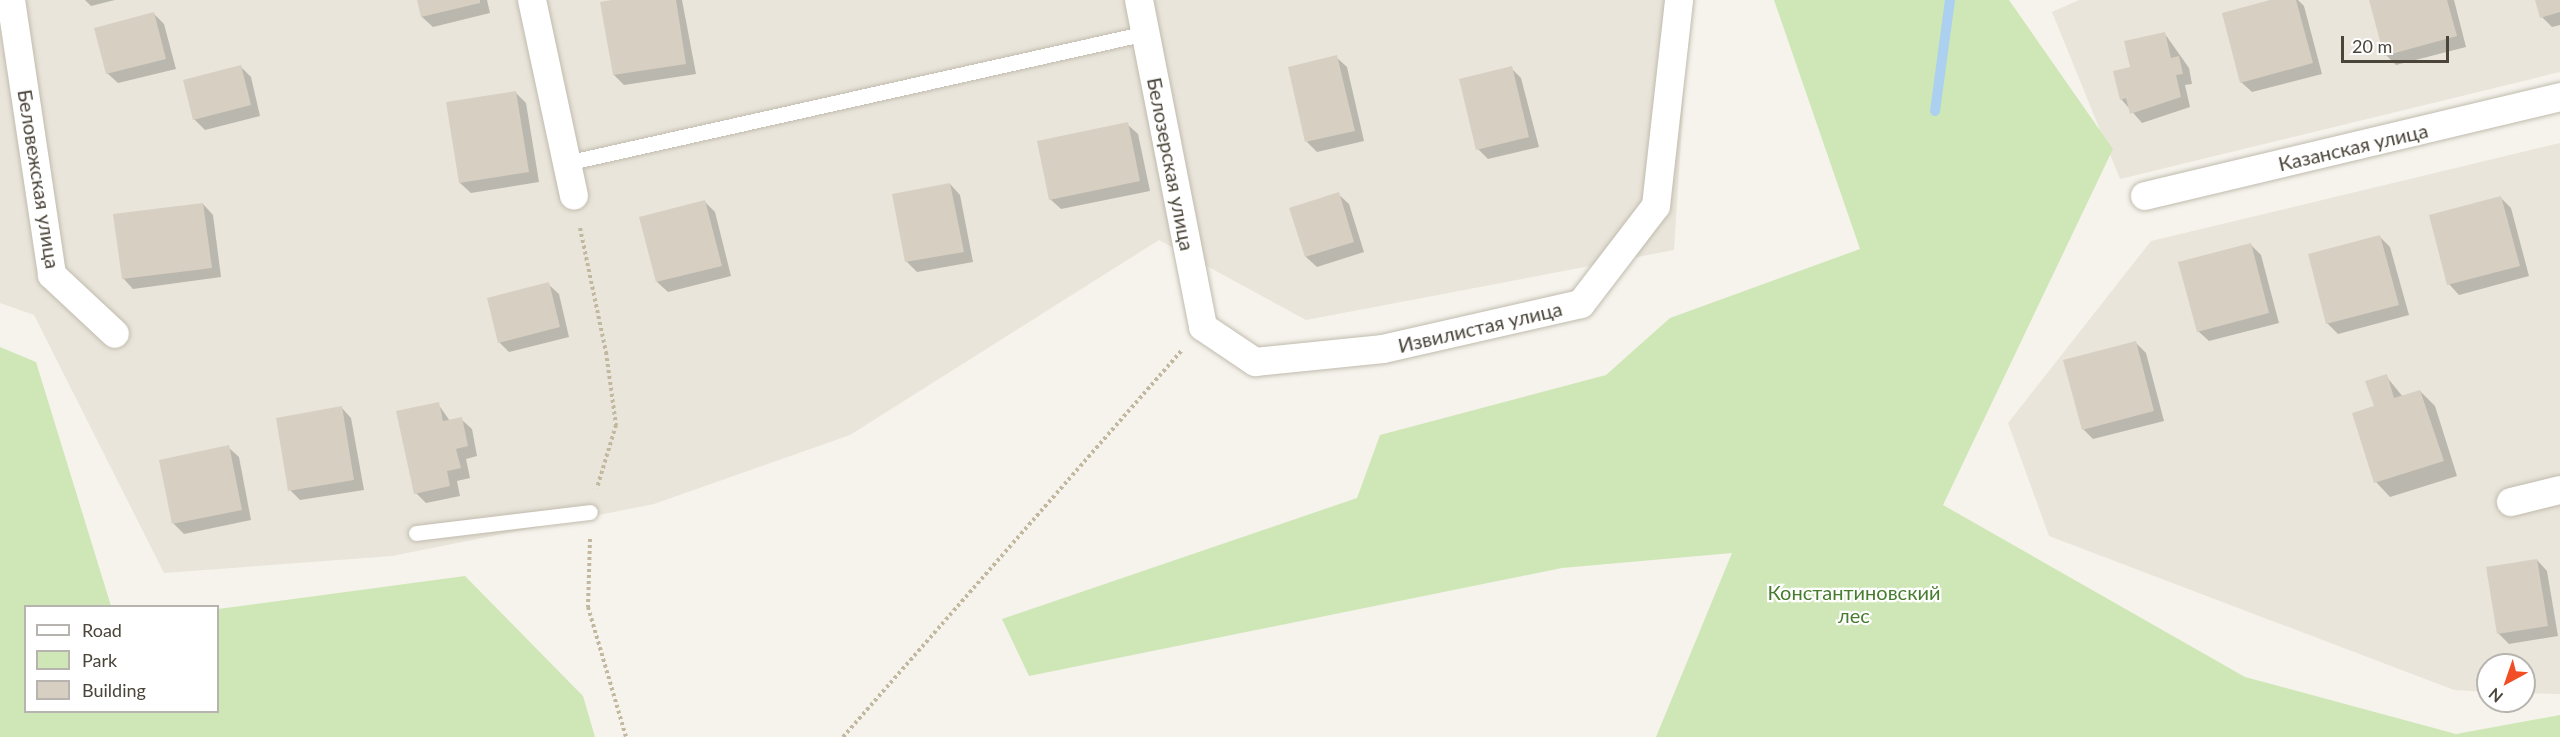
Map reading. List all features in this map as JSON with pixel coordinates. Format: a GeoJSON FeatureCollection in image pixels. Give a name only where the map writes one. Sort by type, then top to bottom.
{"type":"FeatureCollection","features":[{"type":"Feature","properties":{"kind":"street","name":"Беловежская улица"},"geometry":{"type":"LineString","coordinates":[[12,0],[52,275],[114,334]]}},
{"type":"Feature","properties":{"kind":"street"},"geometry":{"type":"LineString","coordinates":[[532,0],[574,196]]}},
{"type":"Feature","properties":{"kind":"street","name":"Белозерская улица"},"geometry":{"type":"LineString","coordinates":[[1139,0],[1203,327]]}},
{"type":"Feature","properties":{"kind":"street","name":"Извилистая улица"},"geometry":{"type":"LineString","coordinates":[[1203,327],[1256,362],[1383,349],[1581,304],[1656,206],[1679,0]]}},
{"type":"Feature","properties":{"kind":"street","name":"Казанская улица"},"geometry":{"type":"LineString","coordinates":[[2145,196],[2560,97]]}},
{"type":"Feature","properties":{"kind":"street"},"geometry":{"type":"LineString","coordinates":[[2511,502],[2560,490]]}},
{"type":"Feature","properties":{"kind":"lane"},"geometry":{"type":"LineString","coordinates":[[566,163],[1146,33]]}},
{"type":"Feature","properties":{"kind":"lane"},"geometry":{"type":"LineString","coordinates":[[416,532],[590,512]]}},
{"type":"Feature","properties":{"kind":"path"},"geometry":{"type":"LineString","coordinates":[[574,196],[606,352],[616,425],[590,512],[588,607],[626,737]]}},
{"type":"Feature","properties":{"kind":"path"},"geometry":{"type":"LineString","coordinates":[[843,737],[1203,327]]}},
{"type":"Feature","properties":{"kind":"shaded area"},"geometry":{"type":"Polygon","coordinates":[[[0,0],[1690,0],[1674,250],[1306,320],[1159,240],[850,435],[654,504],[392,556],[164,573],[34,315],[0,303],[0,0]]]}},
{"type":"Feature","properties":{"kind":"shaded area"},"geometry":{"type":"Polygon","coordinates":[[[2079,0],[2560,0],[2560,72],[2120,179],[2052,12],[2079,0]]]}},
{"type":"Feature","properties":{"kind":"shaded area"},"geometry":{"type":"Polygon","coordinates":[[[2560,143],[2560,694],[2536,693],[2536,653],[2476,653],[2476,691],[2454,690],[2049,536],[2008,423],[2151,241],[2560,143]]]}},
{"type":"Feature","properties":{"kind":"green space","name":"Константиновский лес"},"geometry":{"type":"Polygon","coordinates":[[[1774,0],[2009,0],[2113,149],[1943,505],[2245,677],[2456,734],[2560,715],[2560,737],[1656,737],[1732,553],[1562,568],[1029,676],[1002,619],[1357,498],[1380,435],[1606,375],[1670,318],[1860,249],[1774,0]]]}},
{"type":"Feature","properties":{"kind":"green space"},"geometry":{"type":"Polygon","coordinates":[[[0,347],[36,362],[111,605],[24,605],[24,713],[219,713],[219,609],[465,576],[583,696],[595,737],[0,737],[0,347]]]}},
{"type":"Feature","properties":{"kind":"building"},"geometry":{"type":"Polygon","coordinates":[[[417,0],[480,0],[480,3],[421,17],[417,0]]]}},
{"type":"Feature","properties":{"kind":"building"},"geometry":{"type":"Polygon","coordinates":[[[676,0],[686,64],[613,75],[600,2],[676,0]]]}},
{"type":"Feature","properties":{"kind":"building"},"geometry":{"type":"Polygon","coordinates":[[[2270,0],[2296,0],[2313,63],[2240,83],[2222,13],[2270,0]]]}},
{"type":"Feature","properties":{"kind":"building"},"geometry":{"type":"Polygon","coordinates":[[[2369,0],[2447,0],[2457,36],[2384,56],[2369,0]]]}},
{"type":"Feature","properties":{"kind":"building"},"geometry":{"type":"Polygon","coordinates":[[[2535,0],[2560,0],[2560,12],[2540,18],[2535,0]]]}},
{"type":"Feature","properties":{"kind":"building"},"geometry":{"type":"Polygon","coordinates":[[[154,12],[166,59],[106,74],[94,28],[154,12]]]}},
{"type":"Feature","properties":{"kind":"building"},"geometry":{"type":"Polygon","coordinates":[[[2165,32],[2171,58],[2179,56],[2183,74],[2176,75],[2181,97],[2130,114],[2126,98],[2120,100],[2113,71],[2130,67],[2124,41],[2165,32]]]}},
{"type":"Feature","properties":{"kind":"building"},"geometry":{"type":"Polygon","coordinates":[[[1337,55],[1355,131],[1305,142],[1288,67],[1337,55]]]}},
{"type":"Feature","properties":{"kind":"building"},"geometry":{"type":"Polygon","coordinates":[[[241,65],[251,105],[193,120],[183,80],[241,65]]]}},
{"type":"Feature","properties":{"kind":"building"},"geometry":{"type":"Polygon","coordinates":[[[1512,66],[1529,137],[1476,150],[1459,79],[1512,66]]]}},
{"type":"Feature","properties":{"kind":"building"},"geometry":{"type":"Polygon","coordinates":[[[516,91],[529,172],[459,183],[446,102],[516,91]]]}},
{"type":"Feature","properties":{"kind":"building"},"geometry":{"type":"Polygon","coordinates":[[[1128,122],[1140,181],[1049,200],[1037,141],[1128,122]]]}},
{"type":"Feature","properties":{"kind":"building"},"geometry":{"type":"Polygon","coordinates":[[[950,183],[964,252],[905,262],[892,194],[950,183]]]}},
{"type":"Feature","properties":{"kind":"building"},"geometry":{"type":"Polygon","coordinates":[[[1339,192],[1354,242],[1305,257],[1289,208],[1339,192]]]}},
{"type":"Feature","properties":{"kind":"building"},"geometry":{"type":"Polygon","coordinates":[[[2501,196],[2520,266],[2447,285],[2429,215],[2501,196]]]}},
{"type":"Feature","properties":{"kind":"building"},"geometry":{"type":"Polygon","coordinates":[[[705,200],[722,266],[656,282],[639,217],[705,200]]]}},
{"type":"Feature","properties":{"kind":"building"},"geometry":{"type":"Polygon","coordinates":[[[203,203],[212,268],[122,279],[113,214],[203,203]]]}},
{"type":"Feature","properties":{"kind":"building"},"geometry":{"type":"Polygon","coordinates":[[[2380,235],[2399,305],[2326,324],[2308,254],[2380,235]]]}},
{"type":"Feature","properties":{"kind":"building"},"geometry":{"type":"Polygon","coordinates":[[[2251,243],[2269,313],[2197,332],[2178,262],[2251,243]]]}},
{"type":"Feature","properties":{"kind":"building"},"geometry":{"type":"Polygon","coordinates":[[[549,282],[560,327],[498,343],[487,298],[549,282]]]}},
{"type":"Feature","properties":{"kind":"building"},"geometry":{"type":"Polygon","coordinates":[[[2136,341],[2154,411],[2082,430],[2063,360],[2136,341]]]}},
{"type":"Feature","properties":{"kind":"building"},"geometry":{"type":"Polygon","coordinates":[[[2387,374],[2394,398],[2420,390],[2444,461],[2374,483],[2352,413],[2374,406],[2365,381],[2387,374]]]}},
{"type":"Feature","properties":{"kind":"building"},"geometry":{"type":"Polygon","coordinates":[[[439,402],[443,421],[462,417],[468,446],[456,449],[461,468],[447,471],[450,486],[414,494],[396,411],[439,402]]]}},
{"type":"Feature","properties":{"kind":"building"},"geometry":{"type":"Polygon","coordinates":[[[342,406],[354,480],[288,491],[276,418],[342,406]]]}},
{"type":"Feature","properties":{"kind":"building"},"geometry":{"type":"Polygon","coordinates":[[[229,445],[242,510],[172,524],[159,460],[229,445]]]}},
{"type":"Feature","properties":{"kind":"building"},"geometry":{"type":"Polygon","coordinates":[[[2537,559],[2548,626],[2497,634],[2486,567],[2537,559]]]}},
{"type":"Feature","properties":{"kind":"waterway"},"geometry":{"type":"LineString","coordinates":[[1935,111],[1950,0]]}}]}
